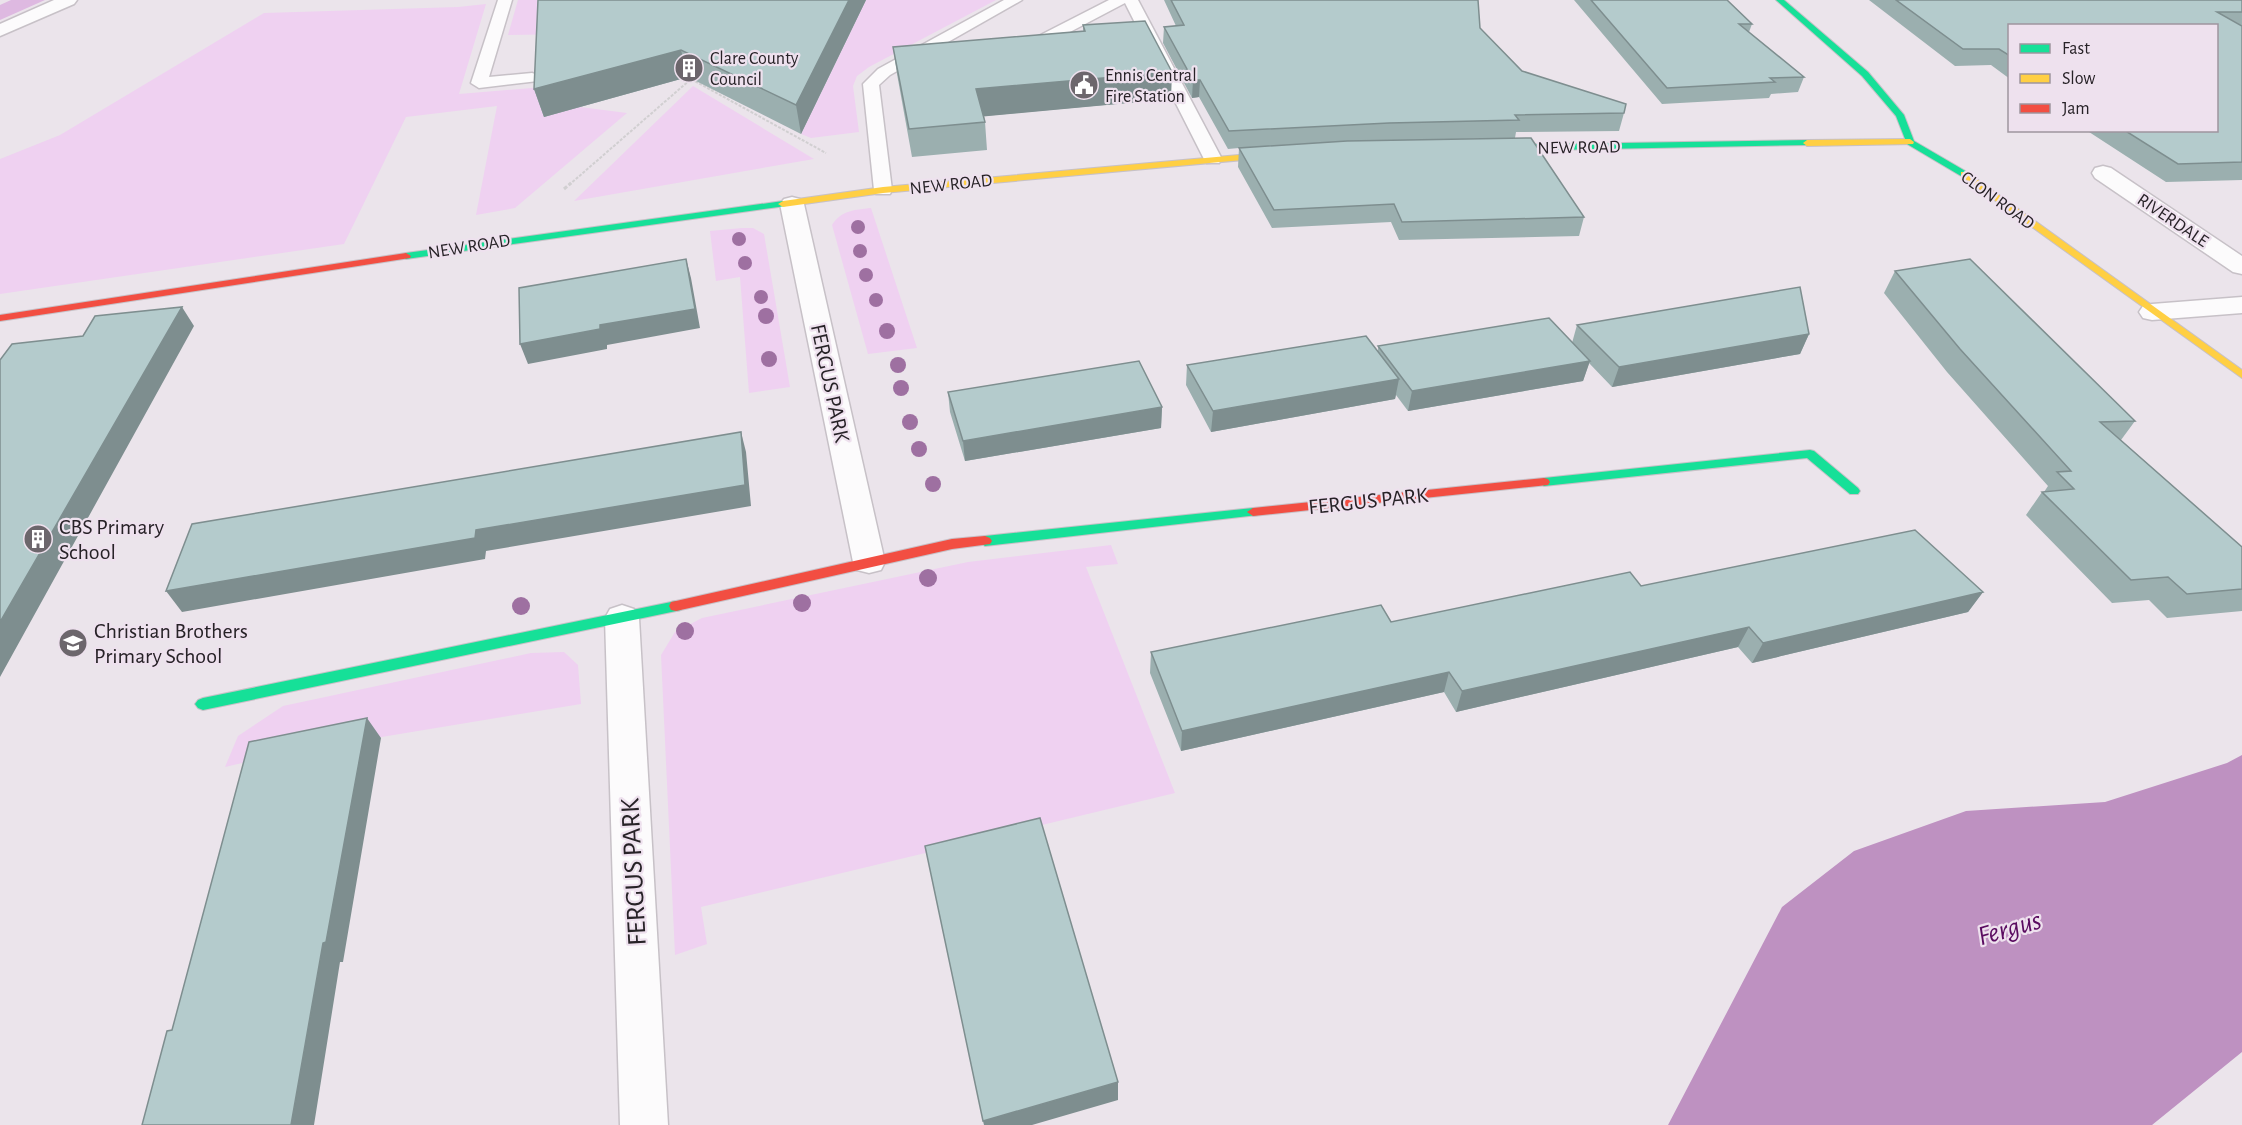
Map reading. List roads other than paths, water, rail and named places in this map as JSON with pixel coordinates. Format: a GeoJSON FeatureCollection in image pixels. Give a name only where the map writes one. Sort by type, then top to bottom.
{"type":"FeatureCollection","features":[{"type":"Feature","properties":{"kind":"street"},"geometry":{"type":"LineString","coordinates":[[0,31],[68,0]]}},
{"type":"Feature","properties":{"kind":"street"},"geometry":{"type":"LineString","coordinates":[[1780,0],[1865,74],[1900,115],[1910,142]]}},
{"type":"Feature","properties":{"kind":"street","name":"NEW ROAD"},"geometry":{"type":"LineString","coordinates":[[1474,149],[1910,142]]}},
{"type":"Feature","properties":{"kind":"street","name":"CLON ROAD"},"geometry":{"type":"LineString","coordinates":[[1910,142],[1977,182],[2152,312],[2242,375]]}},
{"type":"Feature","properties":{"kind":"street","name":"NEW ROAD"},"geometry":{"type":"LineString","coordinates":[[0,318],[504,241],[883,190],[1301,153]]}},
{"type":"Feature","properties":{"kind":"street","name":"RIVERDALE"},"geometry":{"type":"LineString","coordinates":[[2103,173],[2242,267]]}},
{"type":"Feature","properties":{"kind":"street","name":"FERGUS PARK"},"geometry":{"type":"LineString","coordinates":[[792,204],[869,562]]}},
{"type":"Feature","properties":{"kind":"street"},"geometry":{"type":"LineString","coordinates":[[2152,312],[2242,305]]}},
{"type":"Feature","properties":{"kind":"street","name":"FERGUS PARK"},"geometry":{"type":"LineString","coordinates":[[203,704],[622,618],[952,544],[1810,454],[1854,491]]}},
{"type":"Feature","properties":{"kind":"street","name":"FERGUS PARK"},"geometry":{"type":"LineString","coordinates":[[622,618],[644,1125]]}},
{"type":"Feature","properties":{"kind":"lane"},"geometry":{"type":"LineString","coordinates":[[505,0],[479,83],[532,78]]}},
{"type":"Feature","properties":{"kind":"lane"},"geometry":{"type":"LineString","coordinates":[[883,190],[872,84],[884,72],[1015,0]]}},
{"type":"Feature","properties":{"kind":"lane"},"geometry":{"type":"LineString","coordinates":[[1059,46],[1024,49],[1120,0]]}},
{"type":"Feature","properties":{"kind":"lane"},"geometry":{"type":"LineString","coordinates":[[1131,0],[1146,40],[1213,159]]}},
{"type":"Feature","properties":{"kind":"water","name":"Fergus"},"geometry":{"type":"Polygon","coordinates":[[[2242,755],[2242,1052],[2152,1125],[1668,1125],[1782,907],[1854,851],[1966,811],[2105,802],[2227,763],[2242,755]]]}},
{"type":"Feature","properties":{"kind":"place","name":"Clare County Council"},"geometry":{"type":"Point","coordinates":[689,68]}},
{"type":"Feature","properties":{"kind":"place","name":"Ennis Central Fire Station"},"geometry":{"type":"Point","coordinates":[1084,85]}},
{"type":"Feature","properties":{"kind":"place","name":"CBS Primary School"},"geometry":{"type":"Point","coordinates":[38,539]}},
{"type":"Feature","properties":{"kind":"place","name":"Christian Brothers Primary School"},"geometry":{"type":"Point","coordinates":[73,643]}}]}
